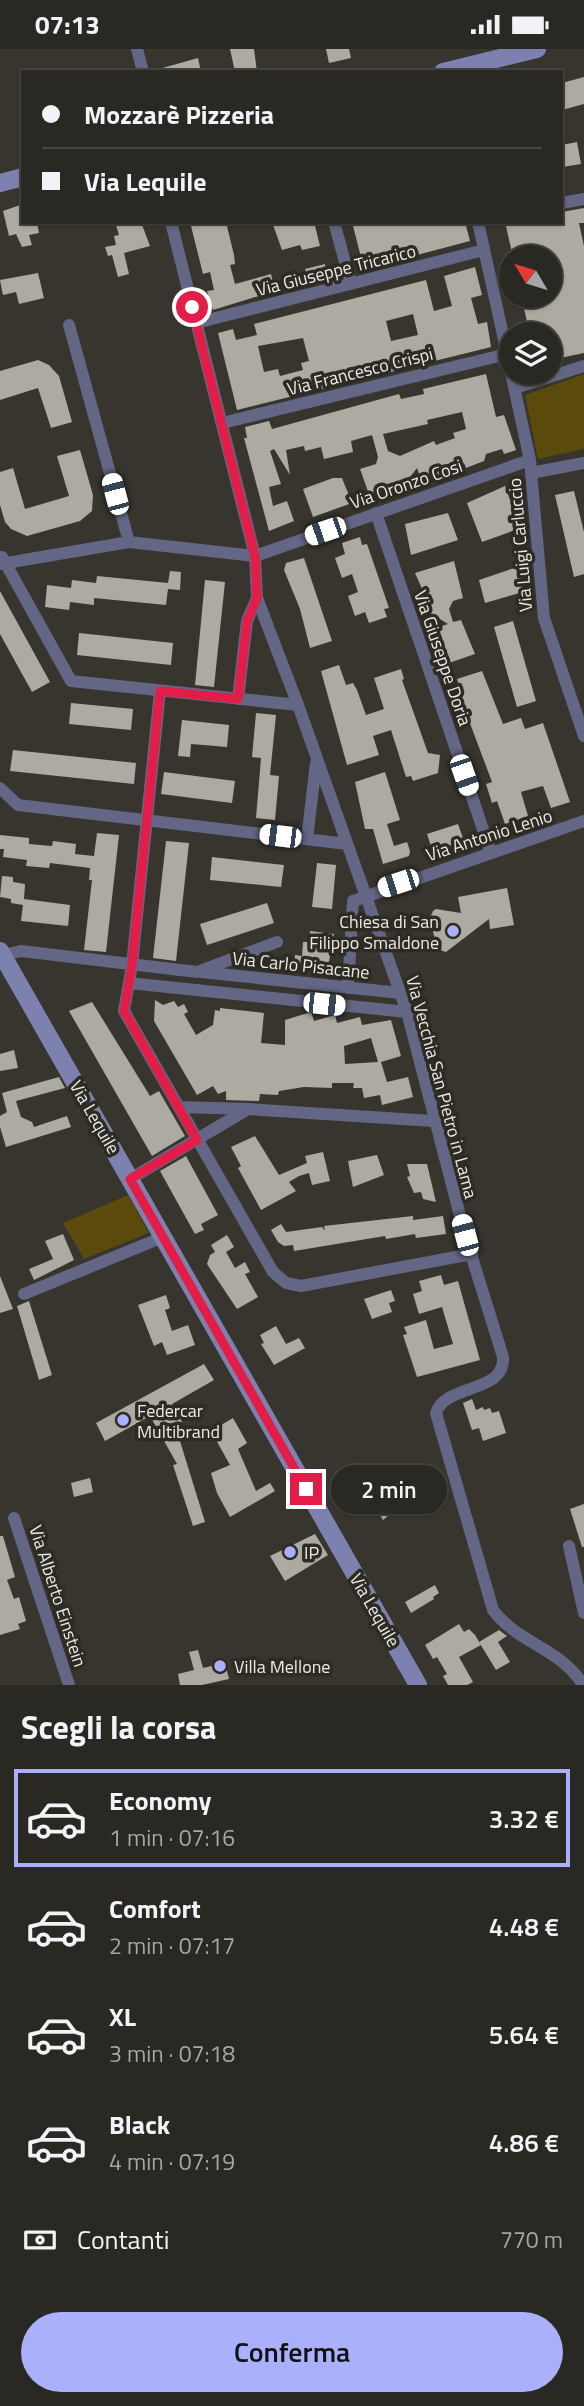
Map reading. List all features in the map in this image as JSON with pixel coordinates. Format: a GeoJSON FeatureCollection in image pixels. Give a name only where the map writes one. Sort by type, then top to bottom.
{"type":"FeatureCollection","features":[{"type":"Feature","properties":{"kind":"main road"},"geometry":{"type":"LineString","coordinates":[[453,70],[537,49]]}},
{"type":"Feature","properties":{"kind":"main road"},"geometry":{"type":"LineString","coordinates":[[0,183],[21,178]]}},
{"type":"Feature","properties":{"kind":"main road","name":"Via Lequile"},"geometry":{"type":"LineString","coordinates":[[1,954],[418,1685]]}},
{"type":"Feature","properties":{"kind":"street"},"geometry":{"type":"LineString","coordinates":[[137,49],[142,70]]}},
{"type":"Feature","properties":{"kind":"street"},"geometry":{"type":"LineString","coordinates":[[563,203],[584,198]]}},
{"type":"Feature","properties":{"kind":"street","name":"Via Vecchia San Pietro in Lama"},"geometry":{"type":"LineString","coordinates":[[172,224],[255,556],[257,598],[407,1012],[433,1121],[504,1367],[498,1376],[439,1403],[436,1413],[493,1610],[504,1625],[566,1662],[583,1685]]}},
{"type":"Feature","properties":{"kind":"street"},"geometry":{"type":"LineString","coordinates":[[335,224],[351,284]]}},
{"type":"Feature","properties":{"kind":"street","name":"Via Luigi Carluccio"},"geometry":{"type":"LineString","coordinates":[[478,224],[500,322]]}},
{"type":"Feature","properties":{"kind":"street","name":"Via Giuseppe Tricarico"},"geometry":{"type":"LineString","coordinates":[[197,323],[484,250]]}},
{"type":"Feature","properties":{"kind":"street"},"geometry":{"type":"LineString","coordinates":[[69,325],[129,542]]}},
{"type":"Feature","properties":{"kind":"street","name":"Via Francesco Crispi"},"geometry":{"type":"LineString","coordinates":[[222,423],[499,355]]}},
{"type":"Feature","properties":{"kind":"street"},"geometry":{"type":"LineString","coordinates":[[515,388],[584,366]]}},
{"type":"Feature","properties":{"kind":"street","name":"Via Luigi Carluccio"},"geometry":{"type":"LineString","coordinates":[[514,385],[530,460],[544,618],[584,736]]}},
{"type":"Feature","properties":{"kind":"street","name":"Via Oronzo Cosi"},"geometry":{"type":"LineString","coordinates":[[255,556],[530,460]]}},
{"type":"Feature","properties":{"kind":"street"},"geometry":{"type":"LineString","coordinates":[[531,474],[584,463]]}},
{"type":"Feature","properties":{"kind":"street","name":"Via Giuseppe Doria"},"geometry":{"type":"LineString","coordinates":[[376,513],[491,853]]}},
{"type":"Feature","properties":{"kind":"street"},"geometry":{"type":"LineString","coordinates":[[255,556],[129,542],[1,560],[71,681],[298,705]]}},
{"type":"Feature","properties":{"kind":"street"},"geometry":{"type":"LineString","coordinates":[[238,699],[247,621],[257,598]]}},
{"type":"Feature","properties":{"kind":"street"},"geometry":{"type":"LineString","coordinates":[[160,691],[132,965],[124,1011],[273,1272],[286,1283],[301,1286],[472,1254]]}},
{"type":"Feature","properties":{"kind":"street"},"geometry":{"type":"LineString","coordinates":[[307,839],[317,759]]}},
{"type":"Feature","properties":{"kind":"street"},"geometry":{"type":"LineString","coordinates":[[0,787],[18,805],[347,844]]}},
{"type":"Feature","properties":{"kind":"street","name":"Via Antonio Lenio"},"geometry":{"type":"LineString","coordinates":[[365,894],[584,821]]}},
{"type":"Feature","properties":{"kind":"street"},"geometry":{"type":"LineString","coordinates":[[348,988],[352,901],[365,894]]}},
{"type":"Feature","properties":{"kind":"street","name":"Via Carlo Pisacane"},"geometry":{"type":"LineString","coordinates":[[197,972],[277,942]]}},
{"type":"Feature","properties":{"kind":"street","name":"Via Carlo Pisacane"},"geometry":{"type":"LineString","coordinates":[[1,954],[21,951],[400,993]]}},
{"type":"Feature","properties":{"kind":"street","name":"Via Carlo Pisacane"},"geometry":{"type":"LineString","coordinates":[[129,983],[407,1012]]}},
{"type":"Feature","properties":{"kind":"street"},"geometry":{"type":"LineString","coordinates":[[179,1107],[433,1121]]}},
{"type":"Feature","properties":{"kind":"street"},"geometry":{"type":"LineString","coordinates":[[130,1179],[248,1109]]}},
{"type":"Feature","properties":{"kind":"street"},"geometry":{"type":"LineString","coordinates":[[24,1294],[163,1237]]}},
{"type":"Feature","properties":{"kind":"street","name":"Via Alberto Einstein"},"geometry":{"type":"LineString","coordinates":[[14,1518],[69,1685]]}},
{"type":"Feature","properties":{"kind":"street"},"geometry":{"type":"LineString","coordinates":[[569,1546],[584,1613]]}},
{"type":"Feature","properties":{"kind":"shaded area"},"geometry":{"type":"Polygon","coordinates":[[[584,374],[584,449],[538,459],[525,395],[553,385],[562,385],[562,382],[584,374]]]}},
{"type":"Feature","properties":{"kind":"shaded area"},"geometry":{"type":"Polygon","coordinates":[[[128,1195],[149,1233],[84,1259],[63,1223],[128,1195]]]}},
{"type":"Feature","properties":{"kind":"building"},"geometry":{"type":"Polygon","coordinates":[[[230,49],[254,49],[257,70],[235,70],[230,49]]]}},
{"type":"Feature","properties":{"kind":"building"},"geometry":{"type":"Polygon","coordinates":[[[326,49],[349,49],[351,58],[329,63],[326,49]]]}},
{"type":"Feature","properties":{"kind":"building"},"geometry":{"type":"Polygon","coordinates":[[[198,58],[201,70],[159,70],[198,58]]]}},
{"type":"Feature","properties":{"kind":"building"},"geometry":{"type":"Polygon","coordinates":[[[584,77],[584,104],[563,110],[563,83],[584,77]]]}},
{"type":"Feature","properties":{"kind":"building"},"geometry":{"type":"Polygon","coordinates":[[[577,142],[581,164],[563,167],[563,145],[577,142]]]}},
{"type":"Feature","properties":{"kind":"building"},"geometry":{"type":"Polygon","coordinates":[[[21,205],[21,224],[37,224],[39,233],[29,235],[32,245],[22,247],[16,234],[9,236],[3,211],[21,205]]]}},
{"type":"Feature","properties":{"kind":"building"},"geometry":{"type":"Polygon","coordinates":[[[584,208],[584,223],[579,223],[584,246],[584,353],[562,358],[562,322],[527,322],[524,308],[562,308],[562,245],[510,245],[505,224],[563,224],[563,212],[584,208]]]}},
{"type":"Feature","properties":{"kind":"building"},"geometry":{"type":"Polygon","coordinates":[[[116,224],[142,224],[150,246],[124,253],[129,274],[118,277],[112,255],[108,256],[105,247],[116,245],[114,236],[119,235],[116,224]]]}},
{"type":"Feature","properties":{"kind":"building"},"geometry":{"type":"Polygon","coordinates":[[[190,224],[226,224],[234,255],[235,264],[230,265],[235,284],[271,274],[275,291],[213,310],[207,291],[214,290],[210,272],[203,274],[190,224]]]}},
{"type":"Feature","properties":{"kind":"building"},"geometry":{"type":"Polygon","coordinates":[[[273,224],[314,224],[320,246],[302,250],[300,245],[282,250],[273,224]]]}},
{"type":"Feature","properties":{"kind":"building"},"geometry":{"type":"Polygon","coordinates":[[[353,224],[466,224],[470,241],[364,269],[353,224]]]}},
{"type":"Feature","properties":{"kind":"building"},"geometry":{"type":"Polygon","coordinates":[[[325,264],[328,280],[301,287],[299,278],[307,274],[305,269],[325,264]]]}},
{"type":"Feature","properties":{"kind":"building"},"geometry":{"type":"Polygon","coordinates":[[[475,267],[482,295],[471,298],[478,324],[487,322],[491,347],[237,410],[218,333],[233,329],[236,340],[257,335],[254,324],[426,280],[434,311],[452,306],[444,276],[475,267]],[[413,314],[386,321],[391,341],[418,335],[413,314]],[[303,338],[258,346],[264,372],[278,369],[280,376],[303,370],[301,363],[309,361],[303,338]]]}},
{"type":"Feature","properties":{"kind":"building"},"geometry":{"type":"Polygon","coordinates":[[[38,273],[44,298],[19,304],[16,292],[3,295],[0,280],[38,273]]]}},
{"type":"Feature","properties":{"kind":"building"},"geometry":{"type":"Polygon","coordinates":[[[38,360],[49,365],[59,376],[72,422],[51,428],[38,388],[0,400],[0,371],[38,360]]]}},
{"type":"Feature","properties":{"kind":"building"},"geometry":{"type":"Polygon","coordinates":[[[486,374],[496,417],[504,415],[516,450],[504,454],[502,449],[486,454],[484,461],[466,468],[464,463],[422,482],[417,468],[404,485],[370,497],[360,469],[376,464],[378,457],[372,435],[351,441],[353,452],[324,459],[321,447],[305,451],[304,446],[286,450],[290,475],[274,449],[270,451],[281,484],[269,487],[273,506],[287,501],[294,521],[269,531],[244,438],[247,438],[245,427],[269,421],[272,429],[399,394],[401,399],[424,394],[423,389],[486,374]],[[462,412],[427,420],[428,424],[383,434],[388,451],[400,456],[434,441],[436,445],[455,438],[453,433],[466,429],[462,412]]]}},
{"type":"Feature","properties":{"kind":"building"},"geometry":{"type":"Polygon","coordinates":[[[80,450],[93,495],[92,511],[80,521],[27,536],[11,529],[5,522],[0,505],[0,472],[13,468],[25,509],[69,496],[57,456],[80,450]]]}},
{"type":"Feature","properties":{"kind":"building"},"geometry":{"type":"Polygon","coordinates":[[[333,478],[342,478],[352,503],[313,517],[303,489],[333,478]]]}},
{"type":"Feature","properties":{"kind":"building"},"geometry":{"type":"Polygon","coordinates":[[[505,486],[510,500],[518,502],[524,517],[515,520],[518,529],[482,542],[467,503],[505,486]]]}},
{"type":"Feature","properties":{"kind":"building"},"geometry":{"type":"Polygon","coordinates":[[[574,491],[584,532],[584,574],[574,577],[555,495],[574,491]]]}},
{"type":"Feature","properties":{"kind":"building"},"geometry":{"type":"Polygon","coordinates":[[[448,513],[458,540],[411,555],[405,524],[448,513]]]}},
{"type":"Feature","properties":{"kind":"building"},"geometry":{"type":"Polygon","coordinates":[[[360,537],[362,545],[367,544],[389,608],[384,609],[387,617],[369,623],[365,612],[355,616],[348,596],[358,592],[352,574],[342,578],[335,558],[345,554],[342,543],[360,537]]]}},
{"type":"Feature","properties":{"kind":"building"},"geometry":{"type":"Polygon","coordinates":[[[304,558],[332,641],[310,648],[300,609],[284,570],[286,563],[304,558]]]}},
{"type":"Feature","properties":{"kind":"building"},"geometry":{"type":"Polygon","coordinates":[[[454,561],[463,598],[453,601],[449,609],[453,622],[461,620],[475,654],[449,663],[436,628],[448,624],[427,611],[427,600],[415,573],[454,561]]]}},
{"type":"Feature","properties":{"kind":"building"},"geometry":{"type":"Polygon","coordinates":[[[520,566],[523,592],[485,603],[479,580],[520,566]]]}},
{"type":"Feature","properties":{"kind":"building"},"geometry":{"type":"Polygon","coordinates":[[[170,571],[181,572],[180,590],[168,589],[166,605],[94,598],[94,605],[70,602],[69,610],[45,607],[47,585],[71,588],[72,580],[96,583],[97,576],[168,583],[170,571]]]}},
{"type":"Feature","properties":{"kind":"building"},"geometry":{"type":"Polygon","coordinates":[[[205,580],[225,582],[214,687],[195,685],[205,580]]]}},
{"type":"Feature","properties":{"kind":"building"},"geometry":{"type":"Polygon","coordinates":[[[0,591],[50,682],[32,692],[0,634],[0,591]]]}},
{"type":"Feature","properties":{"kind":"building"},"geometry":{"type":"Polygon","coordinates":[[[513,621],[536,701],[517,707],[494,627],[513,621]]]}},
{"type":"Feature","properties":{"kind":"building"},"geometry":{"type":"Polygon","coordinates":[[[79,633],[173,643],[171,665],[77,655],[79,633]]]}},
{"type":"Feature","properties":{"kind":"building"},"geometry":{"type":"Polygon","coordinates":[[[339,665],[346,685],[353,683],[357,690],[366,715],[384,709],[374,678],[401,669],[402,680],[428,753],[440,755],[438,773],[413,781],[411,776],[406,777],[391,730],[373,736],[379,755],[347,765],[321,671],[339,665]]]}},
{"type":"Feature","properties":{"kind":"building"},"geometry":{"type":"Polygon","coordinates":[[[482,671],[503,724],[521,718],[525,729],[543,723],[570,802],[551,808],[543,786],[521,792],[528,816],[505,824],[497,801],[492,803],[486,784],[492,782],[456,686],[459,685],[457,679],[482,671]]]}},
{"type":"Feature","properties":{"kind":"building"},"geometry":{"type":"Polygon","coordinates":[[[71,703],[133,709],[131,730],[69,724],[71,703]]]}},
{"type":"Feature","properties":{"kind":"building"},"geometry":{"type":"Polygon","coordinates":[[[256,713],[276,715],[270,775],[279,776],[275,820],[256,818],[261,758],[252,757],[256,713]]]}},
{"type":"Feature","properties":{"kind":"building"},"geometry":{"type":"Polygon","coordinates":[[[182,720],[229,725],[227,747],[191,744],[190,757],[178,756],[182,720]]]}},
{"type":"Feature","properties":{"kind":"building"},"geometry":{"type":"Polygon","coordinates":[[[13,750],[136,763],[134,784],[10,771],[13,750]]]}},
{"type":"Feature","properties":{"kind":"building"},"geometry":{"type":"Polygon","coordinates":[[[164,772],[235,781],[232,803],[161,794],[164,772]]]}},
{"type":"Feature","properties":{"kind":"building"},"geometry":{"type":"Polygon","coordinates":[[[385,772],[400,820],[387,824],[394,846],[407,842],[410,851],[409,856],[383,864],[373,829],[365,829],[355,782],[385,772]]]}},
{"type":"Feature","properties":{"kind":"building"},"geometry":{"type":"Polygon","coordinates":[[[458,824],[464,841],[443,848],[445,855],[435,858],[427,834],[458,824]]]}},
{"type":"Feature","properties":{"kind":"building"},"geometry":{"type":"Polygon","coordinates":[[[97,833],[119,835],[106,952],[84,950],[92,880],[89,880],[90,868],[50,863],[49,868],[26,866],[27,860],[3,857],[4,849],[0,849],[0,835],[29,838],[29,844],[52,846],[53,841],[76,844],[75,854],[94,856],[97,833]]]}},
{"type":"Feature","properties":{"kind":"building"},"geometry":{"type":"Polygon","coordinates":[[[166,841],[189,843],[176,961],[153,958],[166,841]]]}},
{"type":"Feature","properties":{"kind":"building"},"geometry":{"type":"Polygon","coordinates":[[[212,857],[284,865],[281,887],[210,880],[212,857]]]}},
{"type":"Feature","properties":{"kind":"building"},"geometry":{"type":"Polygon","coordinates":[[[317,863],[336,865],[332,909],[312,907],[317,863]]]}},
{"type":"Feature","properties":{"kind":"building"},"geometry":{"type":"Polygon","coordinates":[[[2,876],[13,877],[13,882],[25,884],[24,899],[70,905],[68,926],[21,921],[23,905],[0,897],[2,876]]]}},
{"type":"Feature","properties":{"kind":"building"},"geometry":{"type":"Polygon","coordinates":[[[507,888],[514,925],[490,929],[489,919],[446,952],[437,949],[430,918],[433,911],[436,909],[461,913],[458,897],[507,888]]]}},
{"type":"Feature","properties":{"kind":"building"},"geometry":{"type":"Polygon","coordinates":[[[267,903],[274,923],[207,945],[200,924],[267,903]]]}},
{"type":"Feature","properties":{"kind":"building"},"geometry":{"type":"Polygon","coordinates":[[[310,931],[334,934],[328,967],[294,966],[295,955],[302,956],[303,942],[309,942],[310,931]]]}},
{"type":"Feature","properties":{"kind":"building"},"geometry":{"type":"Polygon","coordinates":[[[155,1000],[163,1005],[174,1001],[178,1007],[184,1004],[188,1012],[184,1014],[196,1035],[213,1025],[215,1010],[220,1011],[220,1008],[264,1013],[261,1043],[285,1045],[285,1020],[311,1012],[314,1021],[335,1015],[337,1023],[360,1017],[362,1025],[391,1020],[401,1056],[381,1062],[387,1082],[408,1077],[413,1097],[382,1105],[380,1095],[364,1098],[362,1088],[353,1088],[354,1083],[332,1083],[332,1088],[304,1087],[279,1091],[278,1095],[260,1094],[259,1101],[226,1100],[226,1091],[218,1094],[213,1086],[197,1095],[154,1021],[155,1000]],[[371,1038],[344,1046],[345,1064],[378,1062],[371,1038]]]}},
{"type":"Feature","properties":{"kind":"building"},"geometry":{"type":"Polygon","coordinates":[[[92,1002],[150,1096],[159,1091],[185,1136],[152,1156],[69,1011],[92,1002]]]}},
{"type":"Feature","properties":{"kind":"building"},"geometry":{"type":"Polygon","coordinates":[[[14,1050],[18,1068],[0,1071],[0,1054],[14,1050]]]}},
{"type":"Feature","properties":{"kind":"building"},"geometry":{"type":"Polygon","coordinates":[[[59,1077],[65,1088],[16,1101],[21,1117],[32,1122],[34,1127],[67,1116],[71,1127],[6,1147],[0,1127],[0,1116],[7,1112],[2,1093],[59,1077]]]}},
{"type":"Feature","properties":{"kind":"building"},"geometry":{"type":"Polygon","coordinates":[[[255,1136],[279,1175],[307,1163],[305,1156],[323,1152],[330,1181],[312,1185],[309,1173],[299,1176],[289,1182],[296,1191],[261,1210],[238,1168],[241,1166],[231,1147],[255,1136]]]}},
{"type":"Feature","properties":{"kind":"building"},"geometry":{"type":"Polygon","coordinates":[[[377,1155],[384,1175],[353,1187],[348,1161],[377,1155]]]}},
{"type":"Feature","properties":{"kind":"building"},"geometry":{"type":"Polygon","coordinates":[[[186,1156],[218,1215],[201,1224],[204,1230],[195,1234],[160,1171],[186,1156]]]}},
{"type":"Feature","properties":{"kind":"building"},"geometry":{"type":"Polygon","coordinates":[[[407,1164],[427,1164],[436,1202],[423,1199],[421,1192],[414,1193],[407,1177],[410,1176],[407,1164]]]}},
{"type":"Feature","properties":{"kind":"building"},"geometry":{"type":"Polygon","coordinates":[[[413,1216],[413,1220],[443,1216],[446,1234],[416,1238],[415,1234],[386,1239],[385,1236],[294,1251],[293,1245],[284,1246],[278,1242],[271,1230],[281,1224],[286,1232],[322,1227],[325,1231],[324,1226],[413,1216]]]}},
{"type":"Feature","properties":{"kind":"building"},"geometry":{"type":"Polygon","coordinates":[[[63,1234],[74,1260],[34,1280],[29,1269],[53,1259],[45,1241],[63,1234]]]}},
{"type":"Feature","properties":{"kind":"building"},"geometry":{"type":"Polygon","coordinates":[[[227,1235],[234,1247],[226,1252],[235,1268],[245,1262],[250,1272],[245,1274],[258,1297],[237,1309],[207,1264],[210,1255],[215,1252],[211,1245],[227,1235]]]}},
{"type":"Feature","properties":{"kind":"building"},"geometry":{"type":"Polygon","coordinates":[[[441,1275],[444,1285],[458,1281],[480,1360],[417,1377],[403,1335],[407,1334],[404,1327],[426,1320],[434,1349],[453,1344],[442,1307],[419,1314],[413,1294],[422,1291],[419,1281],[441,1275]]]}},
{"type":"Feature","properties":{"kind":"building"},"geometry":{"type":"Polygon","coordinates":[[[0,1276],[13,1309],[0,1313],[0,1276]]]}},
{"type":"Feature","properties":{"kind":"building"},"geometry":{"type":"Polygon","coordinates":[[[391,1290],[395,1301],[389,1303],[392,1312],[372,1319],[364,1299],[391,1290]]]}},
{"type":"Feature","properties":{"kind":"building"},"geometry":{"type":"Polygon","coordinates":[[[166,1295],[170,1308],[165,1310],[172,1331],[188,1325],[195,1345],[167,1355],[162,1342],[154,1346],[138,1305],[166,1295]]]}},
{"type":"Feature","properties":{"kind":"building"},"geometry":{"type":"Polygon","coordinates":[[[29,1301],[52,1375],[39,1380],[17,1306],[29,1301]]]}},
{"type":"Feature","properties":{"kind":"building"},"geometry":{"type":"Polygon","coordinates":[[[276,1326],[286,1344],[299,1338],[305,1348],[274,1365],[261,1344],[264,1343],[260,1335],[276,1326]]]}},
{"type":"Feature","properties":{"kind":"building","name":"Federcar Multibrand"},"geometry":{"type":"Polygon","coordinates":[[[204,1364],[214,1380],[172,1404],[182,1422],[175,1425],[205,1522],[193,1526],[173,1465],[177,1464],[150,1416],[105,1441],[96,1423],[204,1364]]]}},
{"type":"Feature","properties":{"kind":"building"},"geometry":{"type":"Polygon","coordinates":[[[472,1399],[476,1410],[483,1407],[484,1410],[490,1408],[492,1413],[499,1411],[506,1433],[483,1441],[479,1428],[472,1430],[463,1403],[472,1399]]]}},
{"type":"Feature","properties":{"kind":"building"},"geometry":{"type":"Polygon","coordinates":[[[233,1418],[247,1443],[238,1449],[256,1491],[270,1483],[275,1491],[230,1517],[217,1493],[211,1473],[230,1465],[211,1431],[233,1418]]]}},
{"type":"Feature","properties":{"kind":"building"},"geometry":{"type":"Polygon","coordinates":[[[90,1478],[93,1492],[74,1497],[71,1483],[90,1478]]]}},
{"type":"Feature","properties":{"kind":"building"},"geometry":{"type":"Polygon","coordinates":[[[385,1497],[393,1512],[383,1520],[373,1504],[385,1497]]]}},
{"type":"Feature","properties":{"kind":"building"},"geometry":{"type":"Polygon","coordinates":[[[584,1504],[584,1547],[582,1547],[570,1509],[584,1504]]]}},
{"type":"Feature","properties":{"kind":"building"},"geometry":{"type":"Polygon","coordinates":[[[315,1534],[328,1555],[285,1581],[270,1556],[315,1534]]]}},
{"type":"Feature","properties":{"kind":"building"},"geometry":{"type":"Polygon","coordinates":[[[0,1536],[3,1536],[15,1577],[7,1580],[14,1599],[19,1597],[26,1621],[18,1624],[20,1629],[0,1635],[0,1536]]]}},
{"type":"Feature","properties":{"kind":"building"},"geometry":{"type":"Polygon","coordinates":[[[435,1585],[439,1593],[434,1599],[411,1613],[405,1602],[435,1585]]]}},
{"type":"Feature","properties":{"kind":"building"},"geometry":{"type":"Polygon","coordinates":[[[459,1624],[464,1632],[469,1629],[481,1645],[459,1657],[473,1682],[467,1685],[448,1685],[443,1676],[447,1674],[437,1657],[433,1659],[425,1645],[459,1624]]]}},
{"type":"Feature","properties":{"kind":"building"},"geometry":{"type":"Polygon","coordinates":[[[499,1630],[507,1636],[498,1642],[510,1662],[496,1670],[479,1642],[499,1630]]]}},
{"type":"Feature","properties":{"kind":"building","name":"Villa Mellone"},"geometry":{"type":"Polygon","coordinates":[[[198,1650],[203,1668],[225,1663],[229,1679],[202,1685],[180,1685],[178,1674],[194,1670],[189,1652],[198,1650]]]}},
{"type":"Feature","properties":{"kind":"place","name":"Chiesa di San Filippo Smaldone"},"geometry":{"type":"Point","coordinates":[453,931]}},
{"type":"Feature","properties":{"kind":"place","name":"Federcar Multibrand"},"geometry":{"type":"Point","coordinates":[123,1420]}},
{"type":"Feature","properties":{"kind":"place","name":"IP"},"geometry":{"type":"Point","coordinates":[290,1552]}},
{"type":"Feature","properties":{"kind":"place","name":"Villa Mellone"},"geometry":{"type":"Point","coordinates":[220,1666]}},
{"type":"Feature","properties":{"kind":"route"},"geometry":{"type":"LineString","coordinates":[[192,307],[255,556],[257,598],[247,621],[238,699],[160,691],[132,965],[124,1011],[197,1140],[130,1179],[306,1489]]}}]}
